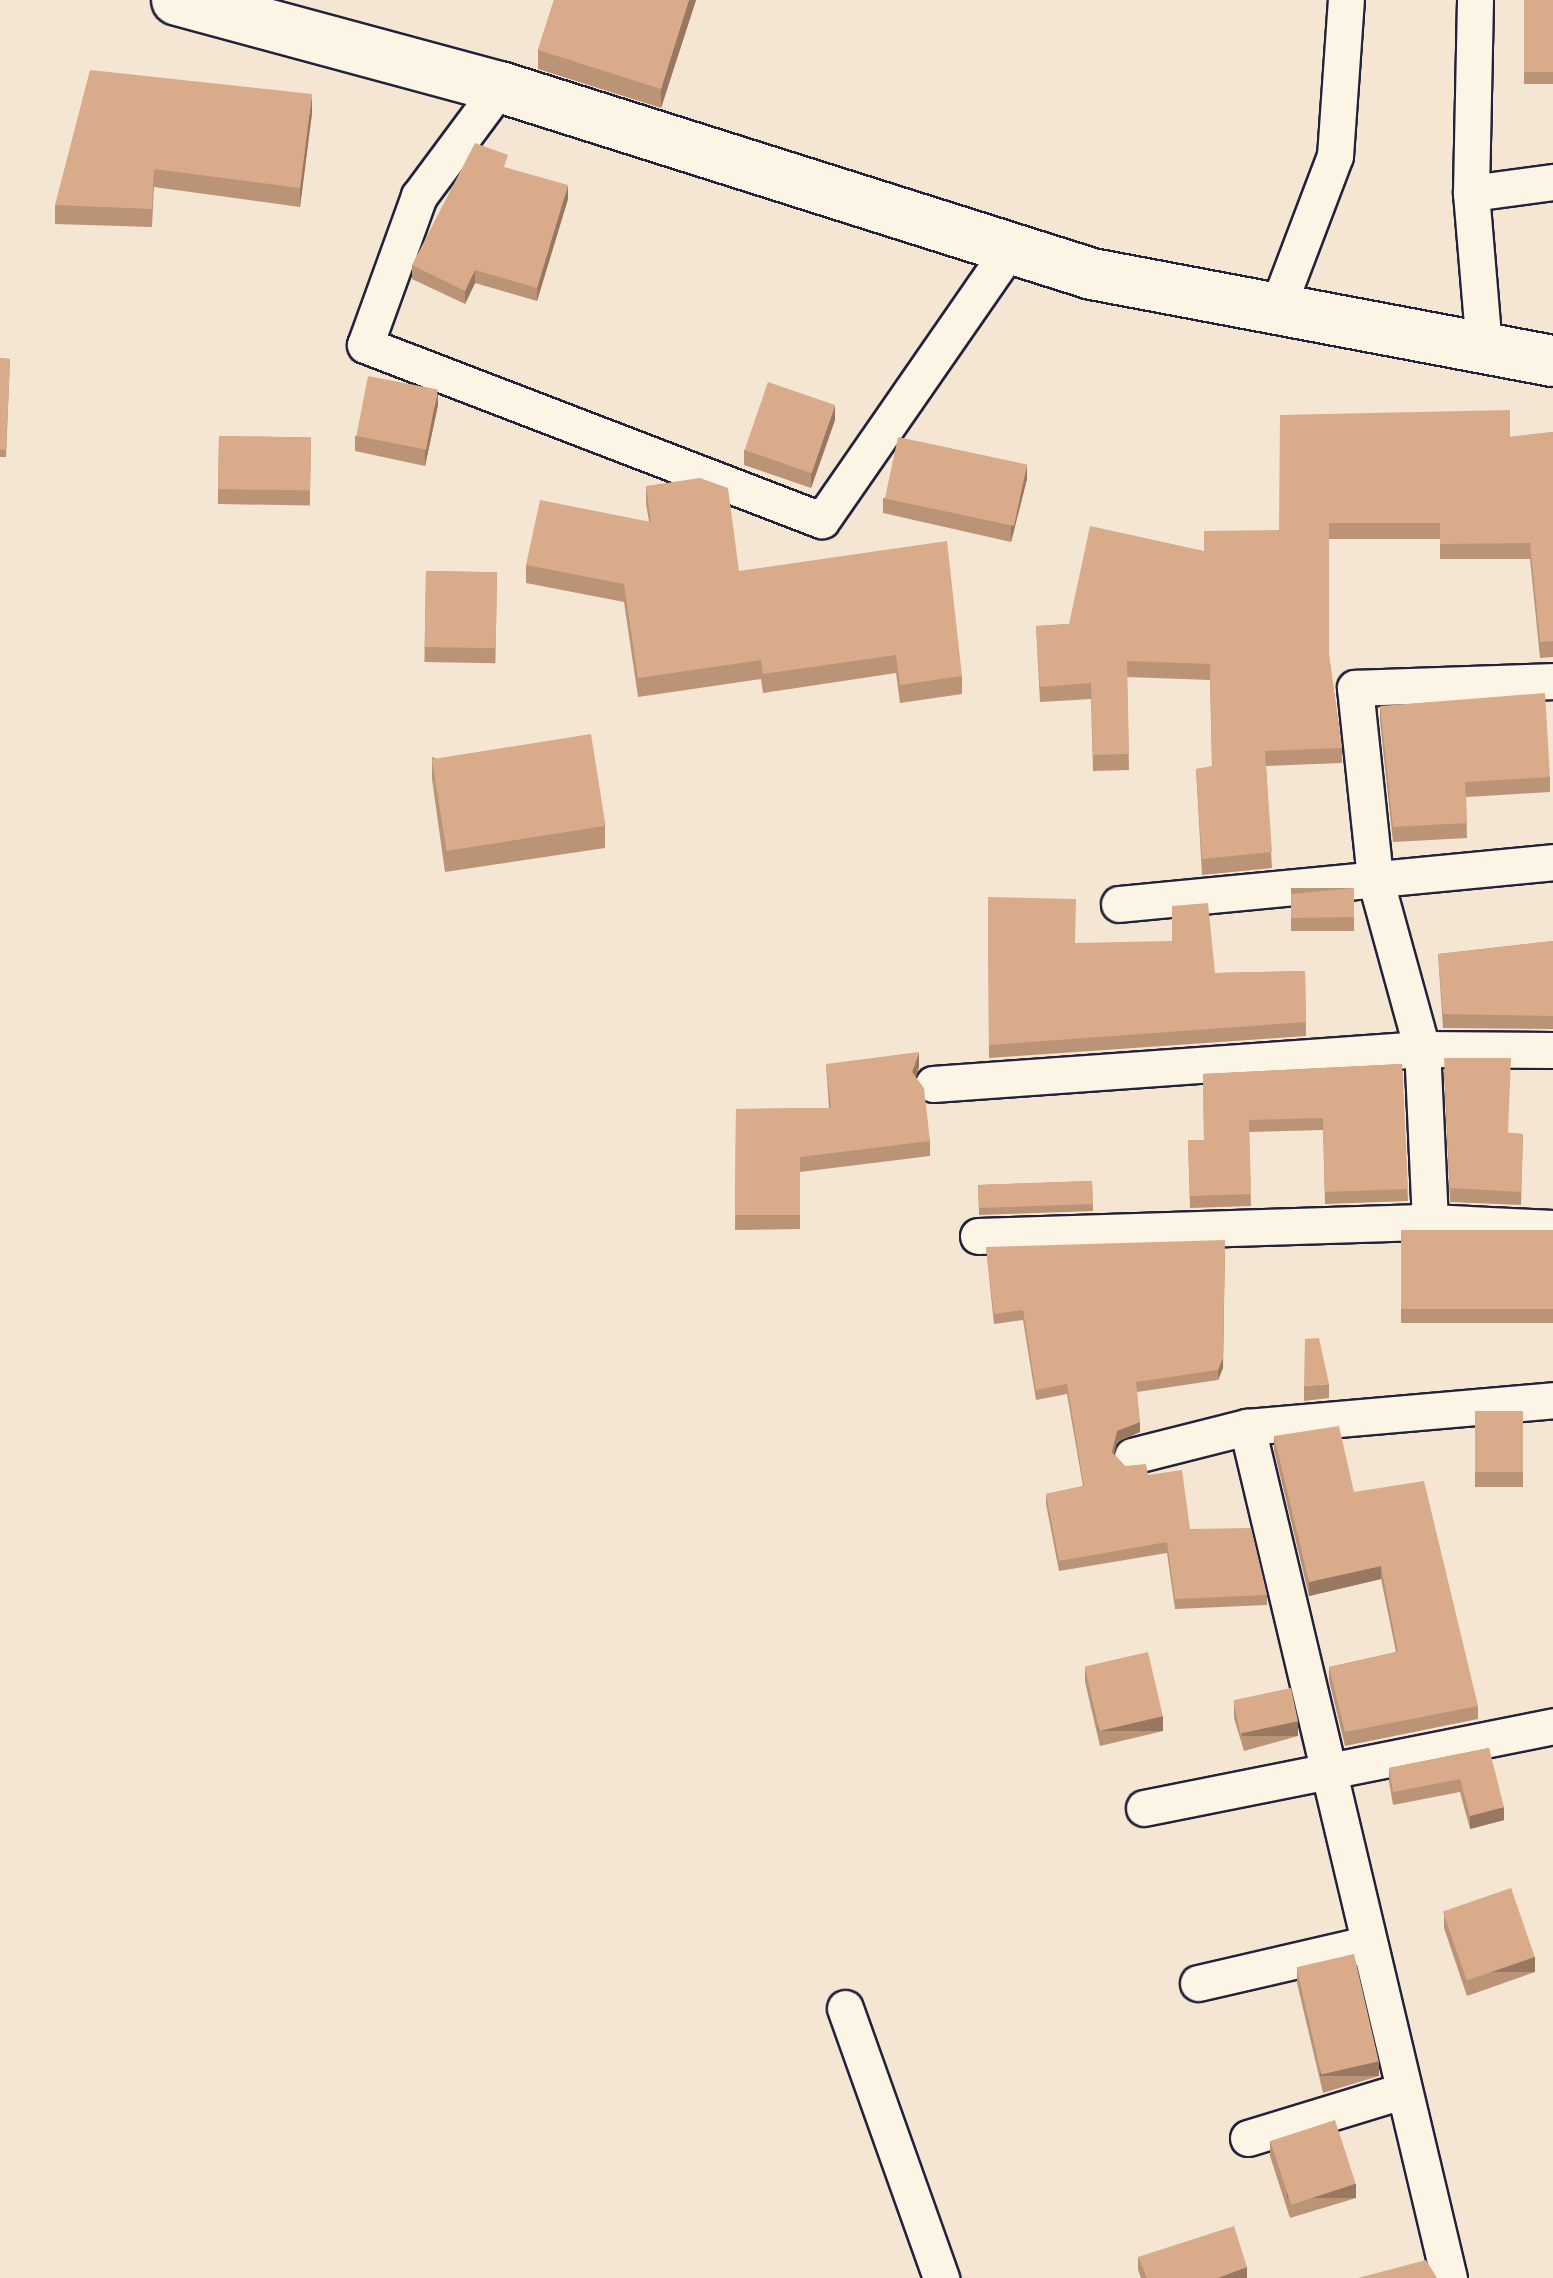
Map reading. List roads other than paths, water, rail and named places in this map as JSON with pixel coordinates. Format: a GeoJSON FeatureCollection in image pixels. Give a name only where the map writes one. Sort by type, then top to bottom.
{"type":"FeatureCollection","features":[{"type":"Feature","properties":{"kind":"main road"},"geometry":{"type":"LineString","coordinates":[[209,5],[500,87],[1009,250],[1276,311],[1553,361]]}},
{"type":"Feature","properties":{"kind":"street"},"geometry":{"type":"LineString","coordinates":[[1276,311],[1335,156],[1346,0]]}},
{"type":"Feature","properties":{"kind":"street"},"geometry":{"type":"LineString","coordinates":[[1475,0],[1471,193],[1484,347]]}},
{"type":"Feature","properties":{"kind":"street"},"geometry":{"type":"LineString","coordinates":[[500,87],[420,196],[365,345],[822,520],[1009,250]]}},
{"type":"Feature","properties":{"kind":"street"},"geometry":{"type":"LineString","coordinates":[[1471,193],[1553,182]]}},
{"type":"Feature","properties":{"kind":"street"},"geometry":{"type":"LineString","coordinates":[[1430,1222],[1422,1049],[1375,878],[1355,688],[1553,680]]}},
{"type":"Feature","properties":{"kind":"street"},"geometry":{"type":"LineString","coordinates":[[1119,904],[1553,862]]}},
{"type":"Feature","properties":{"kind":"street"},"geometry":{"type":"LineString","coordinates":[[934,1084],[1422,1049],[1553,1050]]}},
{"type":"Feature","properties":{"kind":"street"},"geometry":{"type":"LineString","coordinates":[[978,1236],[1430,1222],[1553,1228]]}},
{"type":"Feature","properties":{"kind":"street"},"geometry":{"type":"LineString","coordinates":[[1132,1456],[1246,1427],[1553,1400]]}},
{"type":"Feature","properties":{"kind":"street"},"geometry":{"type":"LineString","coordinates":[[1246,1427],[1449,2278]]}},
{"type":"Feature","properties":{"kind":"street"},"geometry":{"type":"LineString","coordinates":[[1144,1808],[1328,1776],[1553,1726]]}},
{"type":"Feature","properties":{"kind":"street"},"geometry":{"type":"LineString","coordinates":[[1198,1982],[1367,1944]]}},
{"type":"Feature","properties":{"kind":"street"},"geometry":{"type":"LineString","coordinates":[[845,2008],[942,2278]]}},
{"type":"Feature","properties":{"kind":"street"},"geometry":{"type":"LineString","coordinates":[[1248,2138],[1402,2091]]}}]}
